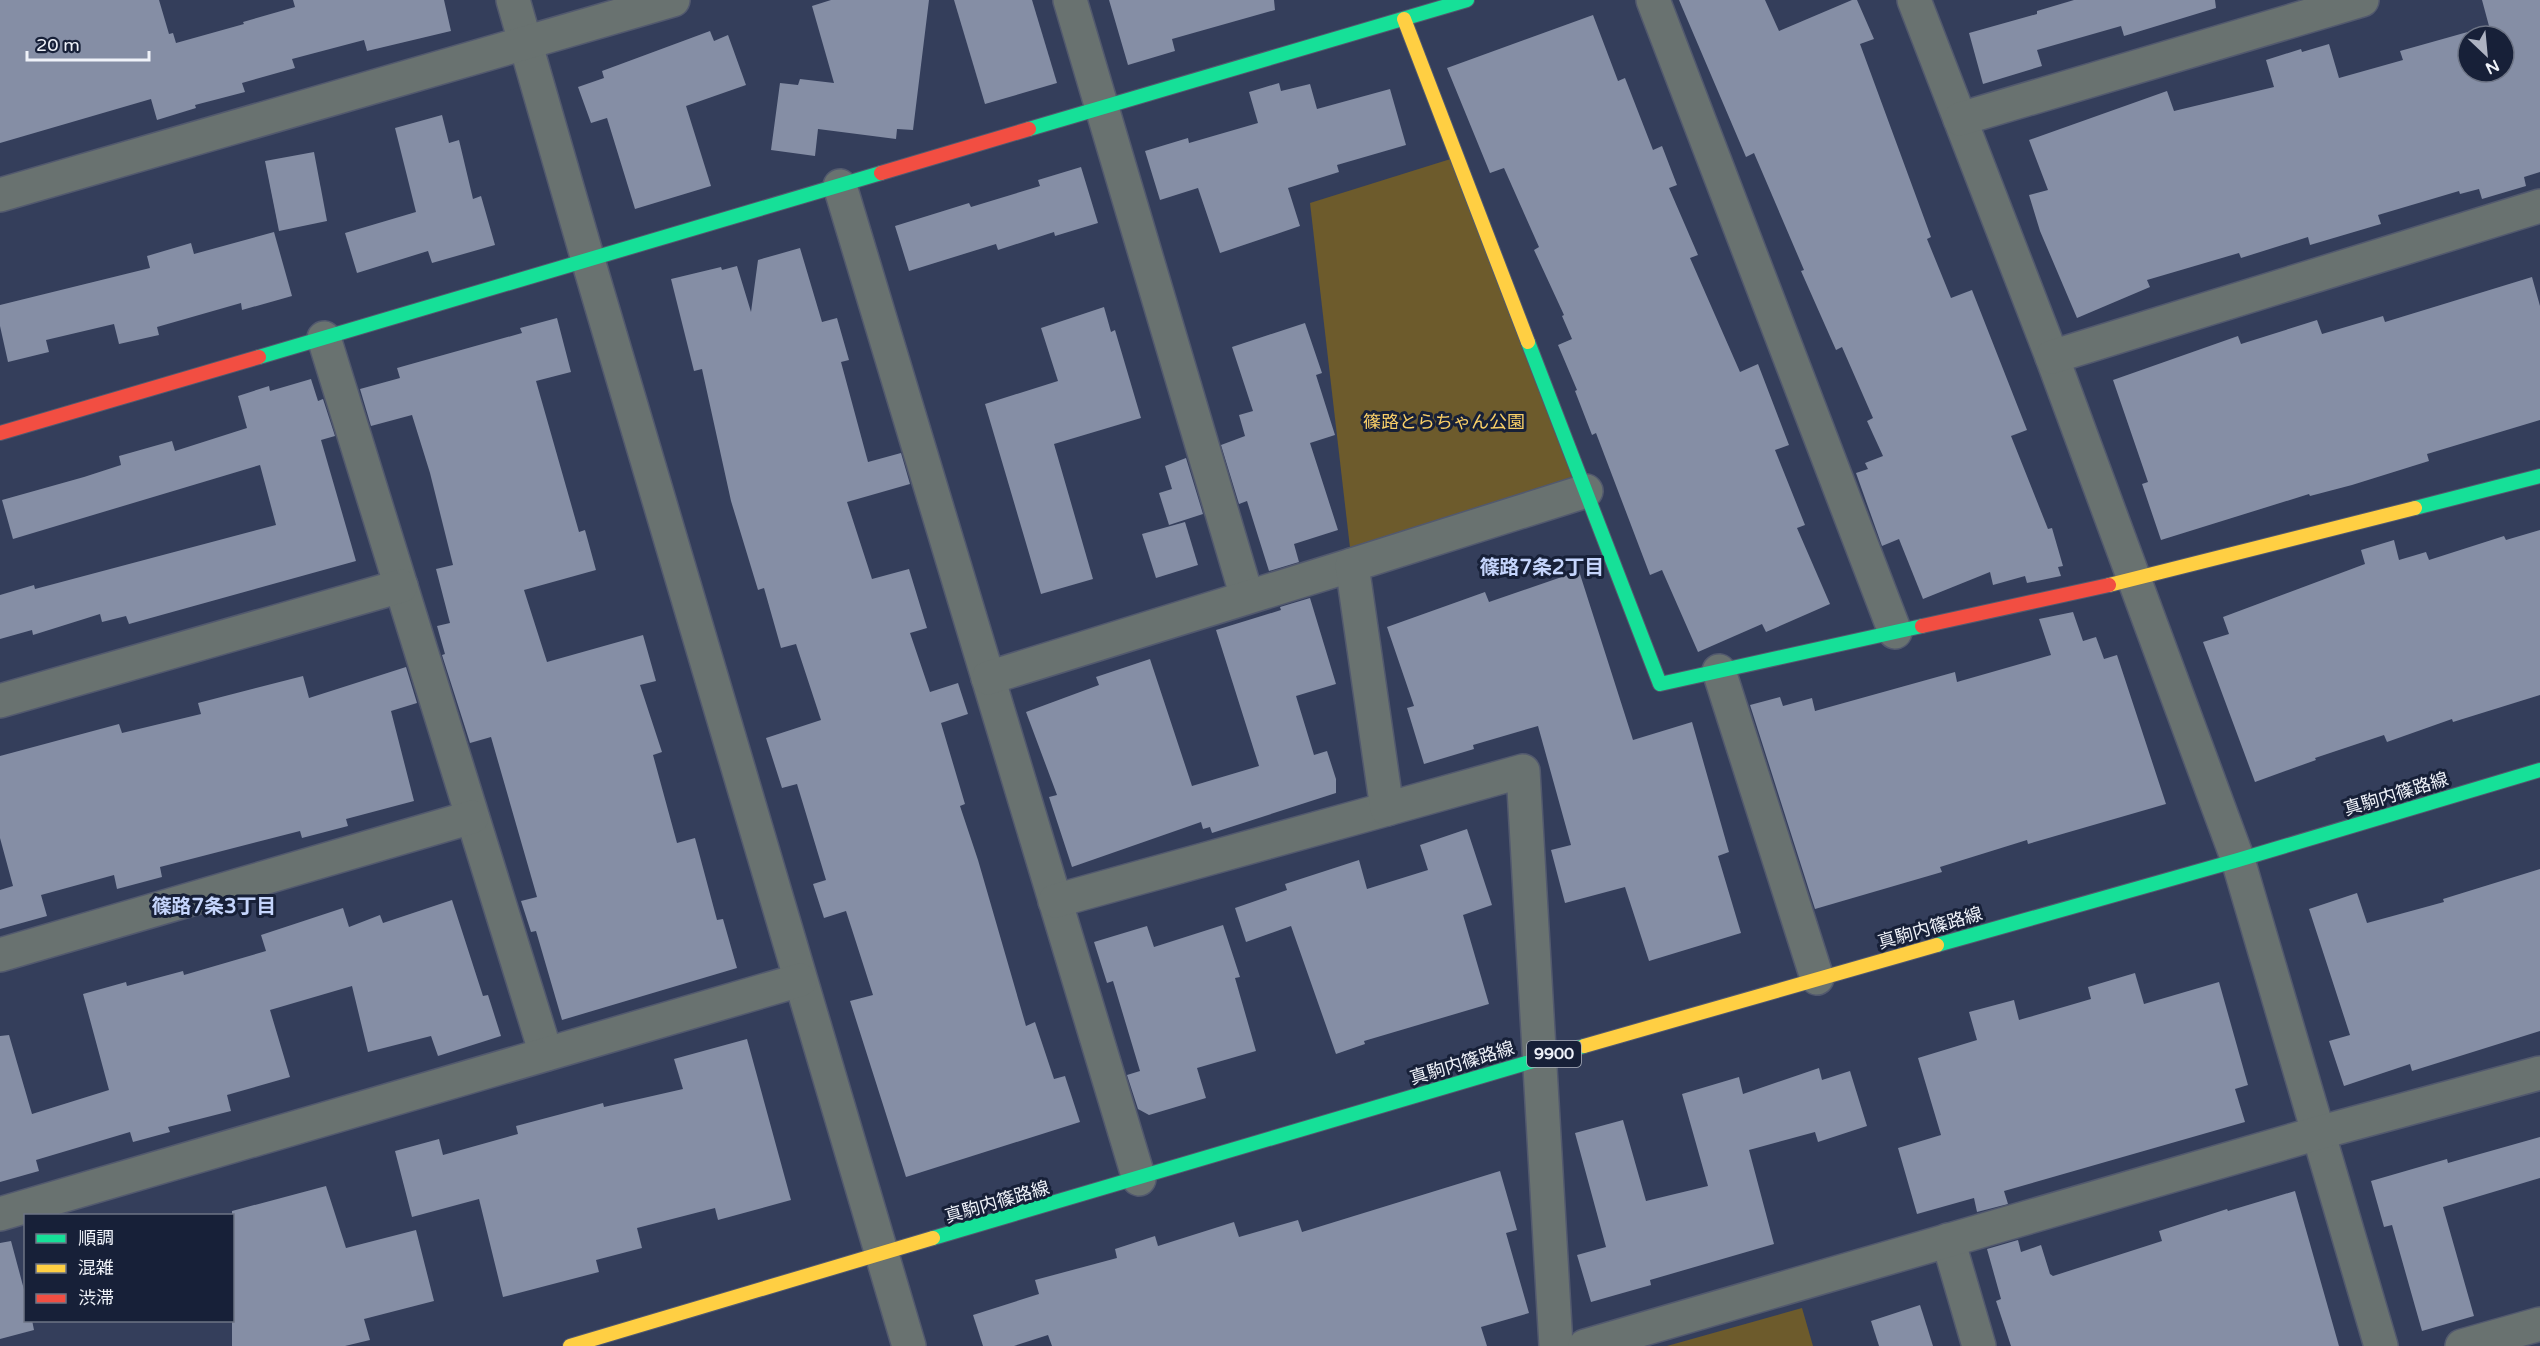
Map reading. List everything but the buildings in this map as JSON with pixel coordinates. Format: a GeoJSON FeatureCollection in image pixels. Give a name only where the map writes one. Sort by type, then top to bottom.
{"type":"FeatureCollection","features":[{"type":"Feature","properties":{"kind":"street"},"geometry":{"type":"LineString","coordinates":[[513,0],[909,1346]]}},
{"type":"Feature","properties":{"kind":"street"},"geometry":{"type":"LineString","coordinates":[[0,195],[673,0]]}},
{"type":"Feature","properties":{"kind":"street"},"geometry":{"type":"LineString","coordinates":[[1070,0],[1247,597]]}},
{"type":"Feature","properties":{"kind":"street"},"geometry":{"type":"LineString","coordinates":[[0,433],[1467,0]]}},
{"type":"Feature","properties":{"kind":"street"},"geometry":{"type":"LineString","coordinates":[[1653,0],[1895,632]]}},
{"type":"Feature","properties":{"kind":"street"},"geometry":{"type":"LineString","coordinates":[[1914,0],[2052,357],[2238,860],[2380,1346]]}},
{"type":"Feature","properties":{"kind":"street"},"geometry":{"type":"LineString","coordinates":[[1960,119],[2362,0]]}},
{"type":"Feature","properties":{"kind":"street"},"geometry":{"type":"LineString","coordinates":[[1404,19],[1660,684],[2134,579],[2540,476]]}},
{"type":"Feature","properties":{"kind":"street"},"geometry":{"type":"LineString","coordinates":[[840,186],[1139,1179]]}},
{"type":"Feature","properties":{"kind":"street"},"geometry":{"type":"LineString","coordinates":[[2052,357],[2540,206]]}},
{"type":"Feature","properties":{"kind":"street"},"geometry":{"type":"LineString","coordinates":[[324,338],[546,1054]]}},
{"type":"Feature","properties":{"kind":"street"},"geometry":{"type":"LineString","coordinates":[[988,678],[1586,491]]}},
{"type":"Feature","properties":{"kind":"street"},"geometry":{"type":"LineString","coordinates":[[1352,565],[1387,809]]}},
{"type":"Feature","properties":{"kind":"street"},"geometry":{"type":"LineString","coordinates":[[0,701],[401,586]]}},
{"type":"Feature","properties":{"kind":"street"},"geometry":{"type":"LineString","coordinates":[[1719,671],[1817,978]]}},
{"type":"Feature","properties":{"kind":"street","name":"真駒内篠路線"},"geometry":{"type":"LineString","coordinates":[[570,1346],[633,1337],[881,1255],[1538,1059],[2238,860],[2540,770]]}},
{"type":"Feature","properties":{"kind":"street"},"geometry":{"type":"LineString","coordinates":[[1055,902],[1523,771],[1556,1346]]}},
{"type":"Feature","properties":{"kind":"street"},"geometry":{"type":"LineString","coordinates":[[0,955],[472,817]]}},
{"type":"Feature","properties":{"kind":"street"},"geometry":{"type":"LineString","coordinates":[[0,1214],[800,980]]}},
{"type":"Feature","properties":{"kind":"street"},"geometry":{"type":"LineString","coordinates":[[1585,1346],[2318,1133],[2540,1073]]}},
{"type":"Feature","properties":{"kind":"street"},"geometry":{"type":"LineString","coordinates":[[1948,1240],[1979,1346]]}},
{"type":"Feature","properties":{"kind":"street"},"geometry":{"type":"LineString","coordinates":[[2462,1346],[2540,1324]]}},
{"type":"Feature","properties":{"kind":"green space","name":"篠路とらちゃん公園"},"geometry":{"type":"Polygon","coordinates":[[[1457,157],[1586,491],[1352,565],[1310,203],[1457,157]]]}},
{"type":"Feature","properties":{"kind":"green space"},"geometry":{"type":"Polygon","coordinates":[[[1802,1308],[1813,1346],[1667,1346],[1802,1308]]]}},
{"type":"Feature","properties":{"kind":"traffic: fast"},"geometry":{"type":"LineString","coordinates":[[1029,129],[1467,0]]}},
{"type":"Feature","properties":{"kind":"traffic: fast"},"geometry":{"type":"LineString","coordinates":[[259,357],[881,173]]}},
{"type":"Feature","properties":{"kind":"traffic: fast"},"geometry":{"type":"LineString","coordinates":[[1528,342],[1660,684],[1922,626]]}},
{"type":"Feature","properties":{"kind":"traffic: fast"},"geometry":{"type":"LineString","coordinates":[[2415,508],[2540,476]]}},
{"type":"Feature","properties":{"kind":"traffic: fast"},"geometry":{"type":"LineString","coordinates":[[1937,945],[2238,860],[2540,770]]}},
{"type":"Feature","properties":{"kind":"traffic: fast"},"geometry":{"type":"LineString","coordinates":[[933,1238],[1584,1046]]}},
{"type":"Feature","properties":{"kind":"traffic: slow"},"geometry":{"type":"LineString","coordinates":[[1404,19],[1528,342]]}},
{"type":"Feature","properties":{"kind":"traffic: slow"},"geometry":{"type":"LineString","coordinates":[[2109,585],[2415,508]]}},
{"type":"Feature","properties":{"kind":"traffic: slow"},"geometry":{"type":"LineString","coordinates":[[1584,1046],[1937,945]]}},
{"type":"Feature","properties":{"kind":"traffic: slow"},"geometry":{"type":"LineString","coordinates":[[570,1346],[933,1238]]}},
{"type":"Feature","properties":{"kind":"traffic: jam"},"geometry":{"type":"LineString","coordinates":[[881,173],[1029,129]]}},
{"type":"Feature","properties":{"kind":"traffic: jam"},"geometry":{"type":"LineString","coordinates":[[0,433],[259,357]]}},
{"type":"Feature","properties":{"kind":"traffic: jam"},"geometry":{"type":"LineString","coordinates":[[1922,626],[2109,585]]}},
{"type":"Feature","properties":{"kind":"district","name":"篠路7条2丁目"},"geometry":{"type":"Point","coordinates":[1542,568]}},
{"type":"Feature","properties":{"kind":"district","name":"篠路7条3丁目"},"geometry":{"type":"Point","coordinates":[214,907]}}]}
